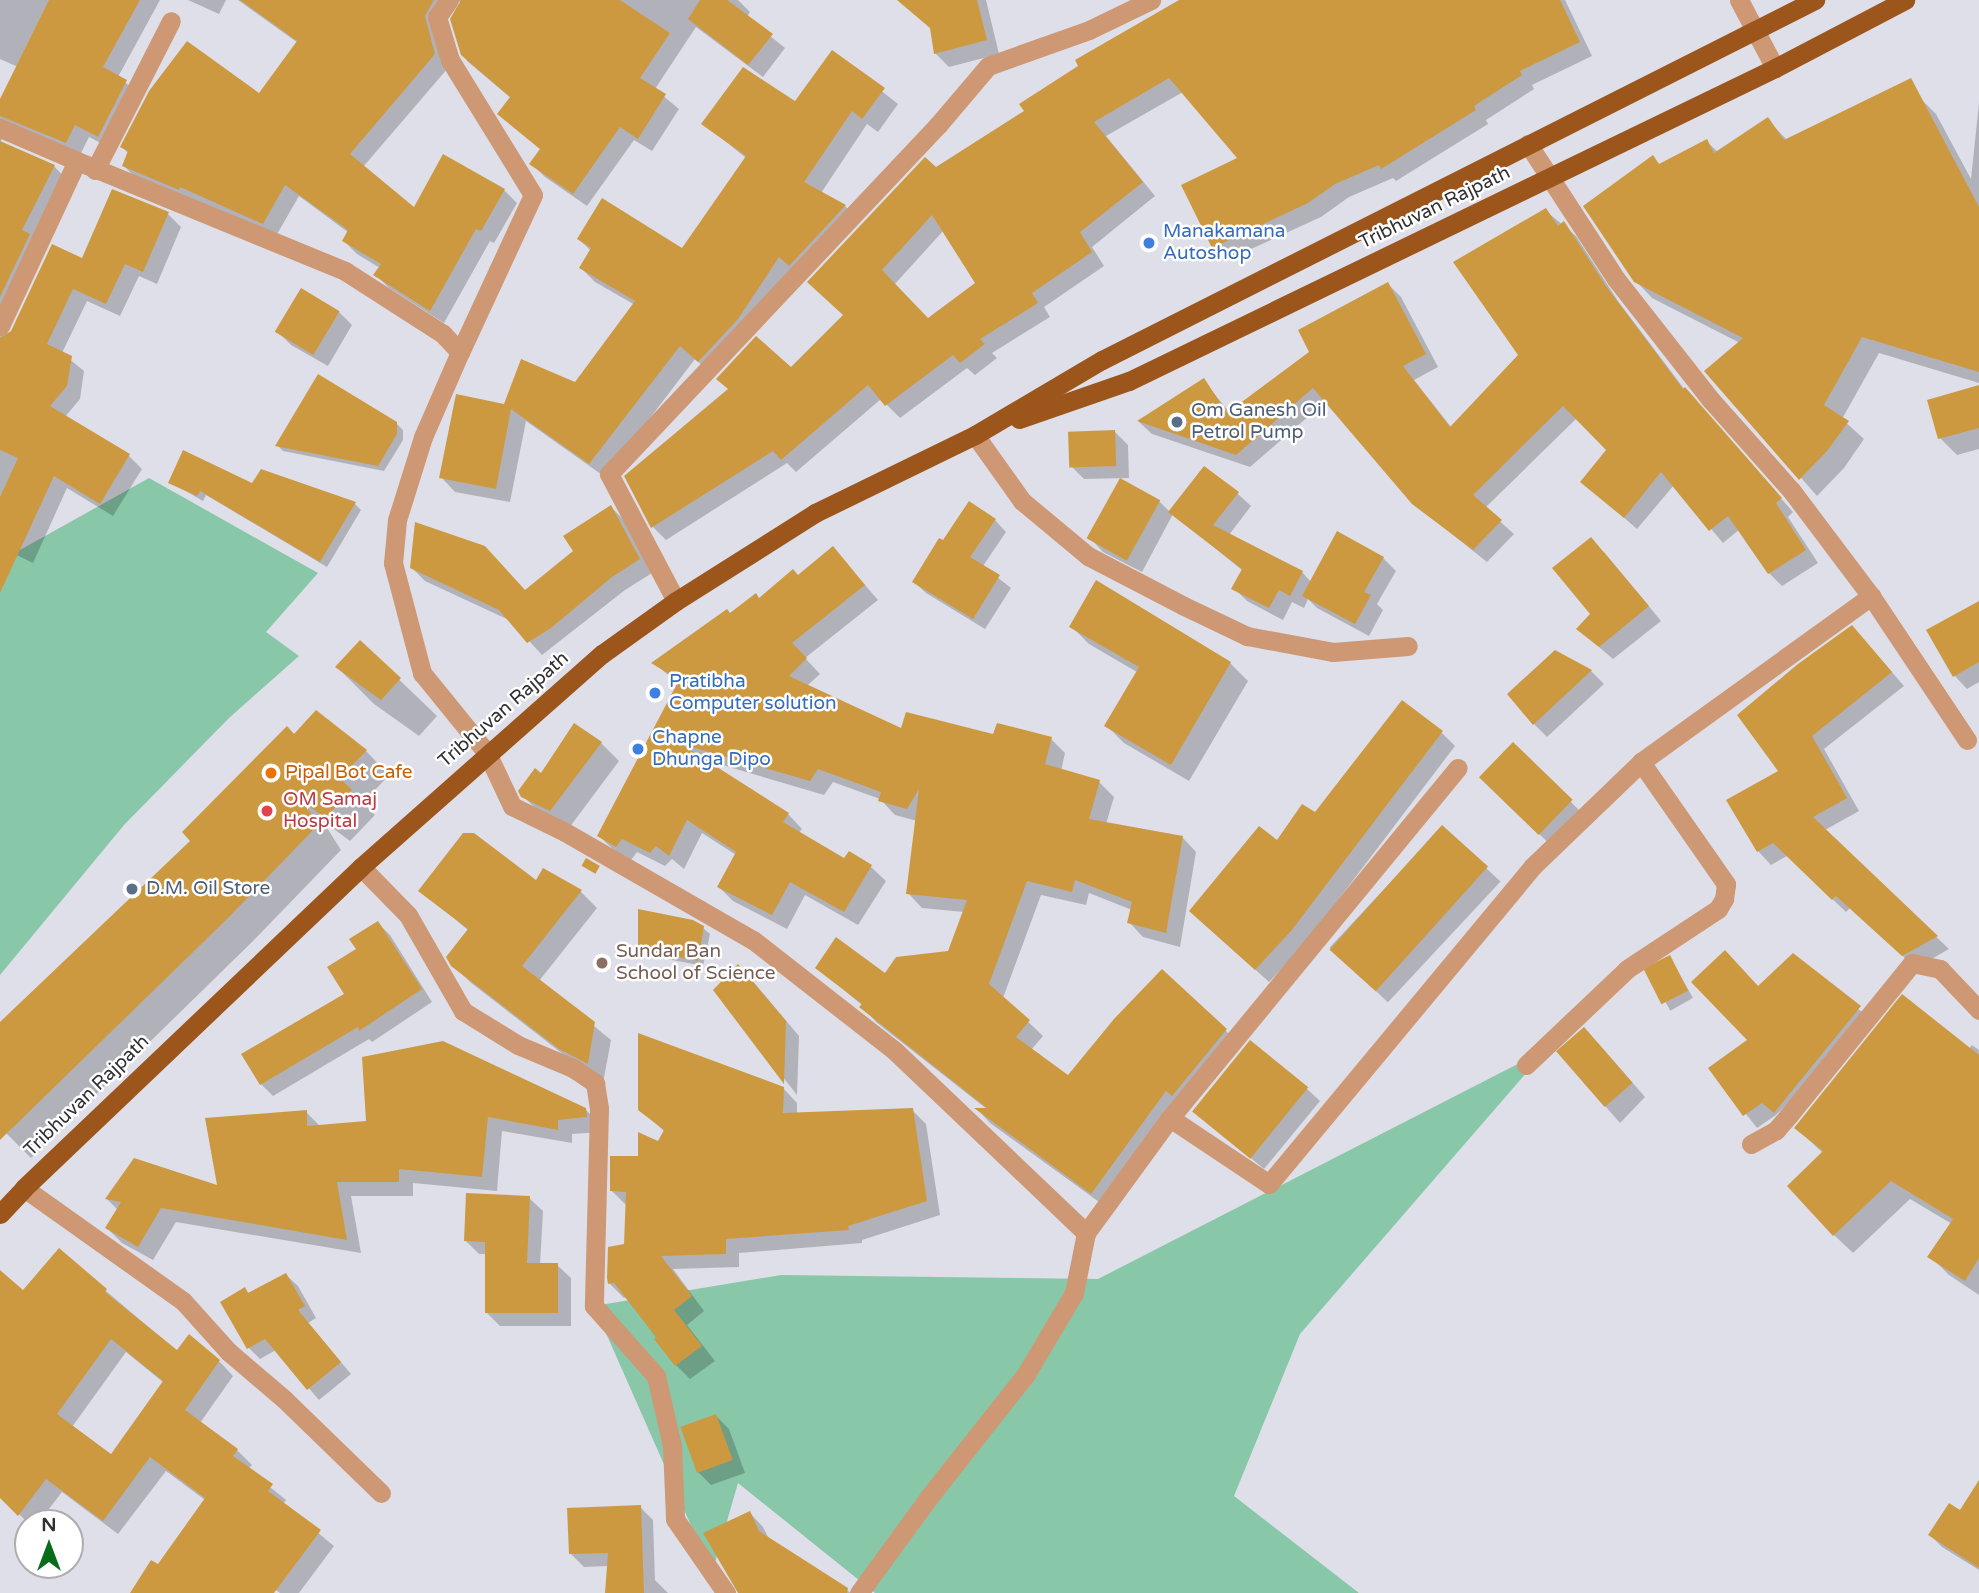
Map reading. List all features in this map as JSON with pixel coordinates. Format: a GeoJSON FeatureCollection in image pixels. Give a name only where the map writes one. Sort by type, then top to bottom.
{"type":"FeatureCollection","features":[{"type":"Feature","properties":{"kind":"highway","name":"Tribhuvan Rajpath"},"geometry":{"type":"LineString","coordinates":[[0,1214],[24,1188],[361,867],[602,654],[676,601],[815,513],[975,435],[1102,360],[1815,0]]}},
{"type":"Feature","properties":{"kind":"highway","name":"Tribhuvan Rajpath"},"geometry":{"type":"LineString","coordinates":[[975,435],[1129,381],[1775,68],[1905,0]]}},
{"type":"Feature","properties":{"kind":"street"},"geometry":{"type":"LineString","coordinates":[[450,0],[437,17],[450,60],[533,195],[423,437],[397,520],[393,563],[422,673],[487,753],[512,806],[565,832],[753,940],[895,1051],[1086,1233]]}},
{"type":"Feature","properties":{"kind":"street"},"geometry":{"type":"LineString","coordinates":[[676,601],[609,474],[830,242],[988,66],[1088,30],[1152,0]]}},
{"type":"Feature","properties":{"kind":"street"},"geometry":{"type":"LineString","coordinates":[[1739,0],[1775,68]]}},
{"type":"Feature","properties":{"kind":"street"},"geometry":{"type":"LineString","coordinates":[[95,170],[171,21]]}},
{"type":"Feature","properties":{"kind":"street"},"geometry":{"type":"LineString","coordinates":[[0,128],[95,170],[345,271],[443,334],[460,352]]}},
{"type":"Feature","properties":{"kind":"street"},"geometry":{"type":"LineString","coordinates":[[1528,144],[1616,279],[1711,400],[1791,490],[1871,596],[1967,740]]}},
{"type":"Feature","properties":{"kind":"street"},"geometry":{"type":"LineString","coordinates":[[0,326],[77,161]]}},
{"type":"Feature","properties":{"kind":"street"},"geometry":{"type":"LineString","coordinates":[[975,435],[1022,501],[1088,556],[1184,606],[1247,636],[1333,652],[1408,646]]}},
{"type":"Feature","properties":{"kind":"street"},"geometry":{"type":"LineString","coordinates":[[1170,1118],[1269,1184],[1532,867],[1641,762],[1871,596]]}},
{"type":"Feature","properties":{"kind":"street"},"geometry":{"type":"LineString","coordinates":[[1526,1065],[1627,969],[1718,909],[1724,899],[1726,884],[1641,762]]}},
{"type":"Feature","properties":{"kind":"street"},"geometry":{"type":"LineString","coordinates":[[859,1593],[929,1497],[1026,1374],[1074,1293],[1086,1233],[1170,1118],[1458,768]]}},
{"type":"Feature","properties":{"kind":"street"},"geometry":{"type":"LineString","coordinates":[[361,867],[408,915],[463,1011],[518,1045],[573,1068],[595,1083],[599,1109],[594,1306],[656,1376],[672,1446],[675,1519],[726,1593]]}},
{"type":"Feature","properties":{"kind":"street"},"geometry":{"type":"LineString","coordinates":[[1751,1144],[1776,1130],[1912,962],[1940,969],[1979,1010]]}},
{"type":"Feature","properties":{"kind":"street"},"geometry":{"type":"LineString","coordinates":[[24,1188],[183,1301],[229,1352],[284,1399],[380,1493]]}},
{"type":"Feature","properties":{"kind":"green space"},"geometry":{"type":"Polygon","coordinates":[[[149,478],[318,573],[266,632],[299,656],[229,718],[124,825],[0,975],[0,539],[20,550],[149,478]]]}},
{"type":"Feature","properties":{"kind":"green space"},"geometry":{"type":"Polygon","coordinates":[[[1547,1049],[1300,1334],[1234,1496],[1359,1593],[875,1593],[738,1483],[712,1573],[594,1306],[781,1275],[1098,1279],[1547,1049]]]}},
{"type":"Feature","properties":{"kind":"building"},"geometry":{"type":"Polygon","coordinates":[[[49,0],[140,0],[103,67],[127,80],[98,137],[75,125],[66,143],[0,116],[0,99],[49,0]]]}},
{"type":"Feature","properties":{"kind":"building"},"geometry":{"type":"Polygon","coordinates":[[[240,0],[434,0],[425,16],[435,54],[350,154],[414,207],[443,154],[505,189],[481,231],[476,229],[430,311],[373,275],[381,264],[342,241],[348,230],[285,185],[263,224],[180,187],[179,190],[122,166],[128,151],[120,147],[149,91],[187,41],[259,93],[297,41],[240,0]]]}},
{"type":"Feature","properties":{"kind":"building"},"geometry":{"type":"Polygon","coordinates":[[[461,0],[620,0],[670,33],[640,78],[666,94],[638,139],[620,127],[573,194],[529,164],[540,149],[497,114],[510,97],[461,55],[450,19],[461,0]]]}},
{"type":"Feature","properties":{"kind":"building"},"geometry":{"type":"Polygon","coordinates":[[[700,0],[727,0],[773,34],[748,65],[688,19],[700,0]]]}},
{"type":"Feature","properties":{"kind":"building"},"geometry":{"type":"Polygon","coordinates":[[[897,0],[977,0],[987,40],[934,54],[930,28],[897,0]]]}},
{"type":"Feature","properties":{"kind":"building"},"geometry":{"type":"Polygon","coordinates":[[[1179,0],[1560,0],[1580,42],[1520,71],[1522,75],[1474,106],[1476,110],[1381,169],[1379,165],[1335,184],[1308,203],[1212,248],[1181,185],[1237,158],[1169,78],[1094,122],[1143,182],[1080,232],[1092,252],[1032,293],[1038,303],[980,339],[985,344],[960,363],[953,355],[885,406],[868,385],[781,460],[773,451],[651,528],[624,476],[728,389],[716,379],[756,336],[791,367],[843,315],[807,282],[925,157],[936,167],[1024,111],[1019,104],[1078,66],[1075,60],[1179,0]],[[932,215],[882,270],[928,318],[975,283],[932,215]]]}},
{"type":"Feature","properties":{"kind":"building"},"geometry":{"type":"Polygon","coordinates":[[[832,50],[885,88],[862,119],[852,111],[804,182],[846,205],[789,266],[779,257],[738,319],[698,362],[680,346],[589,464],[511,409],[496,489],[439,478],[456,394],[504,404],[521,359],[575,382],[635,301],[579,268],[591,248],[577,239],[602,198],[682,248],[746,156],[701,124],[743,67],[795,101],[832,50]]]}},
{"type":"Feature","properties":{"kind":"building"},"geometry":{"type":"Polygon","coordinates":[[[1911,78],[1979,207],[1979,372],[1862,337],[1824,405],[1849,421],[1827,451],[1799,480],[1704,371],[1743,338],[1634,282],[1583,206],[1653,155],[1659,164],[1707,139],[1714,153],[1768,117],[1784,140],[1911,78]]]}},
{"type":"Feature","properties":{"kind":"building"},"geometry":{"type":"Polygon","coordinates":[[[0,141],[55,165],[22,230],[30,234],[0,297],[0,141]]]}},
{"type":"Feature","properties":{"kind":"building"},"geometry":{"type":"Polygon","coordinates":[[[112,189],[169,212],[143,272],[125,264],[106,304],[73,289],[47,344],[72,356],[67,386],[50,406],[130,454],[100,504],[54,476],[0,593],[0,497],[18,458],[0,450],[0,338],[11,331],[52,244],[82,258],[112,189]]]}},
{"type":"Feature","properties":{"kind":"building"},"geometry":{"type":"Polygon","coordinates":[[[1546,208],[1558,226],[1564,221],[1606,286],[1683,389],[1685,387],[1782,498],[1776,503],[1806,550],[1768,574],[1728,516],[1709,531],[1661,472],[1624,518],[1580,482],[1606,450],[1563,406],[1473,495],[1502,520],[1473,550],[1412,504],[1313,388],[1236,455],[1137,421],[1204,378],[1227,413],[1309,352],[1298,330],[1388,282],[1426,354],[1403,366],[1450,427],[1518,355],[1453,262],[1546,208]]]}},
{"type":"Feature","properties":{"kind":"building"},"geometry":{"type":"Polygon","coordinates":[[[301,288],[340,311],[313,355],[275,332],[301,288]]]}},
{"type":"Feature","properties":{"kind":"building"},"geometry":{"type":"Polygon","coordinates":[[[318,374],[397,422],[397,434],[378,466],[275,446],[318,374]]]}},
{"type":"Feature","properties":{"kind":"building"},"geometry":{"type":"Polygon","coordinates":[[[1979,385],[1979,428],[1938,439],[1927,400],[1979,385]]]}},
{"type":"Feature","properties":{"kind":"building"},"geometry":{"type":"Polygon","coordinates":[[[1115,430],[1116,466],[1069,468],[1068,432],[1115,430]]]}},
{"type":"Feature","properties":{"kind":"building"},"geometry":{"type":"Polygon","coordinates":[[[183,450],[252,483],[261,469],[356,502],[320,562],[200,491],[197,496],[168,483],[183,450]]]}},
{"type":"Feature","properties":{"kind":"building"},"geometry":{"type":"Polygon","coordinates":[[[1204,466],[1239,492],[1213,525],[1303,571],[1290,596],[1279,590],[1269,608],[1231,589],[1242,569],[1168,512],[1204,466]]]}},
{"type":"Feature","properties":{"kind":"building"},"geometry":{"type":"Polygon","coordinates":[[[1120,478],[1160,500],[1127,561],[1087,538],[1120,478]]]}},
{"type":"Feature","properties":{"kind":"building"},"geometry":{"type":"Polygon","coordinates":[[[969,501],[996,519],[970,557],[1000,575],[973,619],[912,582],[939,538],[943,540],[969,501]]]}},
{"type":"Feature","properties":{"kind":"building"},"geometry":{"type":"Polygon","coordinates":[[[611,505],[640,559],[612,577],[551,628],[527,643],[499,610],[410,568],[415,522],[485,546],[525,590],[573,551],[563,536],[611,505]]]}},
{"type":"Feature","properties":{"kind":"building"},"geometry":{"type":"Polygon","coordinates":[[[1337,531],[1384,557],[1364,592],[1371,595],[1355,624],[1302,596],[1337,531]]]}},
{"type":"Feature","properties":{"kind":"building"},"geometry":{"type":"Polygon","coordinates":[[[1591,537],[1649,606],[1599,647],[1576,629],[1590,614],[1552,568],[1591,537]]]}},
{"type":"Feature","properties":{"kind":"building"},"geometry":{"type":"Polygon","coordinates":[[[833,546],[865,585],[792,643],[807,658],[789,676],[901,728],[906,712],[993,734],[997,723],[1052,737],[1045,764],[1100,780],[1089,819],[1183,836],[1166,933],[1127,923],[1132,902],[1075,880],[1072,892],[1027,881],[989,984],[1030,1020],[1016,1037],[1068,1075],[1114,1019],[1162,969],[1227,1029],[1172,1096],[1166,1091],[1091,1194],[974,1108],[987,1108],[859,1007],[862,1004],[815,968],[836,937],[885,973],[896,957],[948,951],[967,900],[906,894],[919,789],[907,809],[878,801],[881,792],[818,769],[810,781],[681,744],[789,813],[783,822],[844,858],[849,851],[872,865],[844,912],[790,882],[772,915],[717,887],[736,852],[687,820],[669,856],[656,846],[650,853],[622,839],[616,847],[597,836],[679,680],[651,663],[727,609],[730,613],[756,593],[759,598],[793,569],[798,575],[833,546]]]}},
{"type":"Feature","properties":{"kind":"building"},"geometry":{"type":"Polygon","coordinates":[[[1096,580],[1231,662],[1171,765],[1104,726],[1139,667],[1069,627],[1096,580]]]}},
{"type":"Feature","properties":{"kind":"building"},"geometry":{"type":"Polygon","coordinates":[[[1979,601],[1979,662],[1953,677],[1926,630],[1979,601]]]}},
{"type":"Feature","properties":{"kind":"building"},"geometry":{"type":"Polygon","coordinates":[[[1852,625],[1892,672],[1812,736],[1847,798],[1813,817],[1938,936],[1902,956],[1836,896],[1832,900],[1773,843],[1757,852],[1726,800],[1778,771],[1737,715],[1798,664],[1852,625]]]}},
{"type":"Feature","properties":{"kind":"building"},"geometry":{"type":"Polygon","coordinates":[[[360,640],[401,678],[381,700],[335,667],[360,640]]]}},
{"type":"Feature","properties":{"kind":"building"},"geometry":{"type":"Polygon","coordinates":[[[1555,650],[1592,670],[1533,725],[1507,694],[1555,650]]]}},
{"type":"Feature","properties":{"kind":"building"},"geometry":{"type":"Polygon","coordinates":[[[1402,700],[1443,731],[1291,931],[1255,970],[1189,911],[1259,826],[1277,840],[1302,804],[1315,812],[1402,700]]]}},
{"type":"Feature","properties":{"kind":"building"},"geometry":{"type":"Polygon","coordinates":[[[316,710],[367,750],[340,778],[352,790],[325,818],[303,801],[318,825],[228,918],[0,1140],[0,1022],[190,841],[182,832],[287,726],[294,734],[316,710]]]}},
{"type":"Feature","properties":{"kind":"building"},"geometry":{"type":"Polygon","coordinates":[[[574,723],[602,742],[550,811],[521,797],[518,791],[535,768],[541,773],[574,723]]]}},
{"type":"Feature","properties":{"kind":"building"},"geometry":{"type":"Polygon","coordinates":[[[1513,742],[1573,800],[1539,835],[1479,777],[1513,742]]]}},
{"type":"Feature","properties":{"kind":"building"},"geometry":{"type":"Polygon","coordinates":[[[1442,825],[1488,866],[1376,991],[1330,950],[1442,825]]]}},
{"type":"Feature","properties":{"kind":"building"},"geometry":{"type":"Polygon","coordinates":[[[463,833],[474,833],[536,880],[543,868],[582,890],[522,966],[595,1022],[588,1064],[559,1049],[451,966],[446,957],[468,929],[418,891],[463,833]]]}},
{"type":"Feature","properties":{"kind":"building"},"geometry":{"type":"Polygon","coordinates":[[[586,858],[600,866],[595,874],[582,866],[586,858]]]}},
{"type":"Feature","properties":{"kind":"building"},"geometry":{"type":"Polygon","coordinates":[[[638,909],[693,920],[704,926],[698,961],[638,949],[638,909]]]}},
{"type":"Feature","properties":{"kind":"building"},"geometry":{"type":"Polygon","coordinates":[[[378,921],[422,989],[359,1031],[358,1027],[260,1085],[241,1054],[344,994],[327,967],[356,949],[349,939],[378,921]]]}},
{"type":"Feature","properties":{"kind":"building"},"geometry":{"type":"Polygon","coordinates":[[[1725,950],[1758,986],[1793,953],[1861,1006],[1774,1113],[1762,1103],[1743,1116],[1708,1068],[1747,1040],[1691,982],[1725,950]]]}},
{"type":"Feature","properties":{"kind":"building"},"geometry":{"type":"Polygon","coordinates":[[[1670,955],[1688,991],[1661,1004],[1643,969],[1670,955]]]}},
{"type":"Feature","properties":{"kind":"building"},"geometry":{"type":"Polygon","coordinates":[[[738,964],[786,1021],[784,1084],[713,990],[738,964]]]}},
{"type":"Feature","properties":{"kind":"building"},"geometry":{"type":"Polygon","coordinates":[[[1902,994],[1979,1055],[1979,1258],[1965,1281],[1927,1257],[1953,1219],[1891,1181],[1833,1236],[1787,1186],[1823,1151],[1794,1128],[1902,994]]]}},
{"type":"Feature","properties":{"kind":"building"},"geometry":{"type":"Polygon","coordinates":[[[1584,1027],[1633,1083],[1605,1107],[1556,1051],[1584,1027]]]}},
{"type":"Feature","properties":{"kind":"building"},"geometry":{"type":"Polygon","coordinates":[[[638,1033],[784,1087],[783,1113],[913,1108],[927,1201],[848,1226],[849,1230],[726,1239],[726,1254],[661,1256],[692,1296],[674,1310],[702,1346],[675,1366],[614,1283],[608,1284],[607,1278],[608,1247],[624,1244],[626,1192],[610,1191],[610,1156],[638,1156],[638,1132],[658,1141],[664,1130],[638,1110],[638,1033]]]}},
{"type":"Feature","properties":{"kind":"building"},"geometry":{"type":"Polygon","coordinates":[[[1250,1040],[1308,1087],[1250,1159],[1192,1111],[1250,1040]]]}},
{"type":"Feature","properties":{"kind":"building"},"geometry":{"type":"Polygon","coordinates":[[[443,1041],[586,1108],[587,1117],[558,1120],[558,1130],[488,1117],[482,1177],[399,1169],[399,1182],[337,1182],[347,1240],[161,1208],[138,1247],[105,1228],[121,1202],[105,1199],[134,1158],[217,1185],[205,1118],[307,1110],[307,1126],[366,1121],[362,1057],[443,1041]]]}},
{"type":"Feature","properties":{"kind":"building"},"geometry":{"type":"Polygon","coordinates":[[[466,1193],[530,1196],[527,1263],[558,1263],[558,1313],[485,1313],[485,1242],[464,1241],[466,1193]]]}},
{"type":"Feature","properties":{"kind":"building"},"geometry":{"type":"Polygon","coordinates":[[[59,1248],[107,1289],[105,1292],[177,1350],[189,1334],[220,1360],[185,1410],[238,1449],[233,1456],[273,1484],[268,1491],[321,1530],[274,1593],[130,1593],[151,1560],[158,1564],[205,1498],[150,1457],[103,1521],[46,1479],[23,1509],[14,1509],[14,1512],[0,1498],[0,1270],[23,1290],[59,1248]],[[111,1339],[57,1414],[111,1454],[163,1381],[111,1339]]]}},
{"type":"Feature","properties":{"kind":"building"},"geometry":{"type":"Polygon","coordinates":[[[286,1273],[305,1306],[298,1310],[341,1362],[307,1390],[265,1339],[247,1349],[220,1302],[245,1287],[248,1293],[286,1273]]]}},
{"type":"Feature","properties":{"kind":"building"},"geometry":{"type":"Polygon","coordinates":[[[716,1414],[733,1460],[697,1473],[680,1427],[716,1414]]]}},
{"type":"Feature","properties":{"kind":"building"},"geometry":{"type":"Polygon","coordinates":[[[1979,1480],[1979,1568],[1928,1535],[1949,1503],[1960,1510],[1979,1480]]]}},
{"type":"Feature","properties":{"kind":"building"},"geometry":{"type":"Polygon","coordinates":[[[641,1505],[644,1593],[605,1593],[608,1553],[569,1554],[567,1508],[641,1505]]]}},
{"type":"Feature","properties":{"kind":"building"},"geometry":{"type":"Polygon","coordinates":[[[750,1511],[759,1531],[848,1588],[847,1593],[738,1593],[703,1533],[750,1511]]]}},
{"type":"Feature","properties":{"kind":"place","name":"Manakamana Autoshop"},"geometry":{"type":"Point","coordinates":[1149,243]}},
{"type":"Feature","properties":{"kind":"place","name":"Om Ganesh Oil Petrol Pump"},"geometry":{"type":"Point","coordinates":[1177,422]}},
{"type":"Feature","properties":{"kind":"place","name":"Pratibha Computer solution"},"geometry":{"type":"Point","coordinates":[655,693]}},
{"type":"Feature","properties":{"kind":"place","name":"Chapne Dhunga Dipo"},"geometry":{"type":"Point","coordinates":[638,749]}},
{"type":"Feature","properties":{"kind":"place","name":"Pipal Bot Cafe"},"geometry":{"type":"Point","coordinates":[271,773]}},
{"type":"Feature","properties":{"kind":"place","name":"OM Samaj Hospital"},"geometry":{"type":"Point","coordinates":[267,811]}},
{"type":"Feature","properties":{"kind":"place","name":"D.M. Oil Store"},"geometry":{"type":"Point","coordinates":[132,889]}},
{"type":"Feature","properties":{"kind":"place","name":"Sundar Ban School of Science"},"geometry":{"type":"Point","coordinates":[602,963]}}]}
